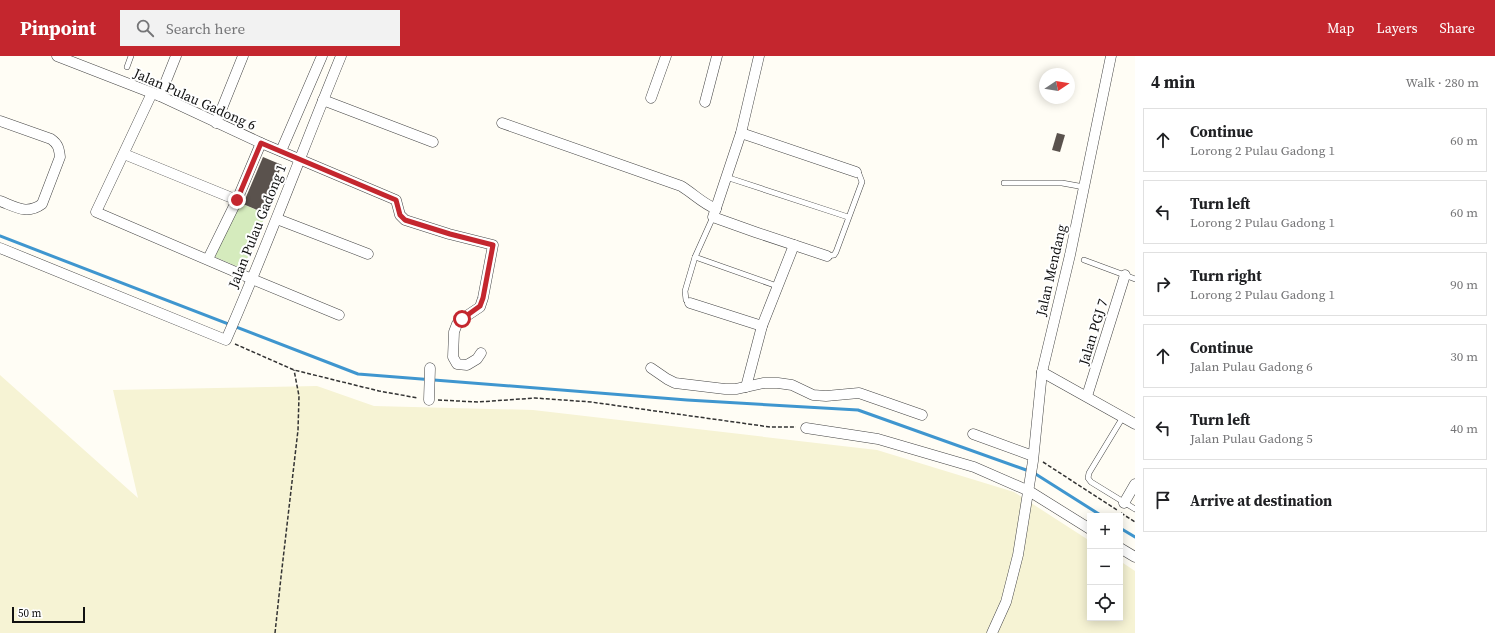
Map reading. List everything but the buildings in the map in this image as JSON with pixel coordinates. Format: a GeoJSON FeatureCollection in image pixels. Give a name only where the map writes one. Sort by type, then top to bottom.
{"type":"FeatureCollection","features":[{"type":"Feature","properties":{"kind":"street","name":"Jalan Pulau Gadong 6"},"geometry":{"type":"LineString","coordinates":[[57,56],[79,60],[299,160],[396,200],[400,215],[405,220],[493,245],[483,298],[480,306],[462,319],[454,332],[453,357],[457,364],[467,366],[477,359],[481,353]]}},
{"type":"Feature","properties":{"kind":"street"},"geometry":{"type":"LineString","coordinates":[[176,56],[124,154],[96,212],[339,315]]}},
{"type":"Feature","properties":{"kind":"street"},"geometry":{"type":"LineString","coordinates":[[216,123],[243,56]]}},
{"type":"Feature","properties":{"kind":"street"},"geometry":{"type":"LineString","coordinates":[[282,151],[322,56]]}},
{"type":"Feature","properties":{"kind":"street","name":"Jalan Pulau Gadong 1"},"geometry":{"type":"LineString","coordinates":[[227,338],[277,220],[299,160],[342,56]]}},
{"type":"Feature","properties":{"kind":"street"},"geometry":{"type":"LineString","coordinates":[[651,98],[666,56]]}},
{"type":"Feature","properties":{"kind":"street"},"geometry":{"type":"LineString","coordinates":[[705,102],[717,56]]}},
{"type":"Feature","properties":{"kind":"street"},"geometry":{"type":"LineString","coordinates":[[714,213],[741,133],[759,56]]}},
{"type":"Feature","properties":{"kind":"street","name":"Jalan Mendang"},"geometry":{"type":"LineString","coordinates":[[992,633],[1006,602],[1014,570],[1029,487],[1042,372],[1070,255],[1111,56]]}},
{"type":"Feature","properties":{"kind":"street"},"geometry":{"type":"LineString","coordinates":[[323,100],[433,142]]}},
{"type":"Feature","properties":{"kind":"street"},"geometry":{"type":"LineString","coordinates":[[0,121],[51,139],[56,143],[60,156],[42,204],[30,210],[23,210],[0,202]]}},
{"type":"Feature","properties":{"kind":"street"},"geometry":{"type":"LineString","coordinates":[[502,124],[681,186],[714,213],[794,245],[827,256]]}},
{"type":"Feature","properties":{"kind":"street"},"geometry":{"type":"LineString","coordinates":[[741,133],[856,172]]}},
{"type":"Feature","properties":{"kind":"street"},"geometry":{"type":"LineString","coordinates":[[208,259],[237,200],[261,143]]}},
{"type":"Feature","properties":{"kind":"street"},"geometry":{"type":"LineString","coordinates":[[124,154],[237,200]]}},
{"type":"Feature","properties":{"kind":"street"},"geometry":{"type":"LineString","coordinates":[[277,220],[368,254]]}},
{"type":"Feature","properties":{"kind":"street"},"geometry":{"type":"LineString","coordinates":[[746,387],[762,326],[794,245]]}},
{"type":"Feature","properties":{"kind":"street"},"geometry":{"type":"LineString","coordinates":[[0,248],[227,338]]}},
{"type":"Feature","properties":{"kind":"street","name":"Jalan PGJ 7"},"geometry":{"type":"LineString","coordinates":[[1087,396],[1124,275]]}},
{"type":"Feature","properties":{"kind":"street"},"geometry":{"type":"LineString","coordinates":[[690,303],[762,326]]}},
{"type":"Feature","properties":{"kind":"street"},"geometry":{"type":"LineString","coordinates":[[429,398],[430,368]]}},
{"type":"Feature","properties":{"kind":"street"},"geometry":{"type":"LineString","coordinates":[[651,368],[675,383],[725,389],[736,389],[764,383],[778,383],[792,385],[813,395],[826,396],[859,393],[922,415]]}},
{"type":"Feature","properties":{"kind":"street"},"geometry":{"type":"LineString","coordinates":[[1042,372],[1135,424]]}},
{"type":"Feature","properties":{"kind":"street"},"geometry":{"type":"LineString","coordinates":[[806,428],[885,441],[974,467],[1029,487],[1087,527]]}},
{"type":"Feature","properties":{"kind":"street"},"geometry":{"type":"LineString","coordinates":[[973,434],[1033,458]]}},
{"type":"Feature","properties":{"kind":"street"},"geometry":{"type":"LineString","coordinates":[[1124,503],[1135,484]]}},
{"type":"Feature","properties":{"kind":"street"},"geometry":{"type":"LineString","coordinates":[[1122,549],[1135,558]]}},
{"type":"Feature","properties":{"kind":"lane"},"geometry":{"type":"LineString","coordinates":[[127,67],[131,56]]}},
{"type":"Feature","properties":{"kind":"lane"},"geometry":{"type":"LineString","coordinates":[[827,256],[834,255],[836,252],[862,182],[860,174],[856,172]]}},
{"type":"Feature","properties":{"kind":"lane"},"geometry":{"type":"LineString","coordinates":[[726,177],[848,217]]}},
{"type":"Feature","properties":{"kind":"lane"},"geometry":{"type":"LineString","coordinates":[[1004,183],[1062,184],[1084,187]]}},
{"type":"Feature","properties":{"kind":"lane"},"geometry":{"type":"LineString","coordinates":[[690,303],[684,296],[685,291],[695,257],[714,213]]}},
{"type":"Feature","properties":{"kind":"lane"},"geometry":{"type":"LineString","coordinates":[[695,257],[777,286]]}},
{"type":"Feature","properties":{"kind":"lane"},"geometry":{"type":"LineString","coordinates":[[1084,260],[1135,279]]}},
{"type":"Feature","properties":{"kind":"lane"},"geometry":{"type":"LineString","coordinates":[[1123,417],[1089,473],[1088,478],[1091,482],[1135,509]]}},
{"type":"Feature","properties":{"kind":"path"},"geometry":{"type":"LineString","coordinates":[[227,338],[294,370],[379,392],[478,402],[535,398],[590,402],[770,427],[806,428]]}},
{"type":"Feature","properties":{"kind":"path"},"geometry":{"type":"LineString","coordinates":[[275,633],[298,430],[299,396],[294,370]]}},
{"type":"Feature","properties":{"kind":"path"},"geometry":{"type":"LineString","coordinates":[[1033,458],[1135,522]]}},
{"type":"Feature","properties":{"kind":"shaded area"},"geometry":{"type":"Polygon","coordinates":[[[0,375],[138,498],[113,390],[317,386],[374,406],[533,410],[877,450],[1014,492],[1087,539],[1087,621],[1123,621],[1123,563],[1135,571],[1135,633],[0,633],[0,375]]]}},
{"type":"Feature","properties":{"kind":"green space"},"geometry":{"type":"Polygon","coordinates":[[[238,202],[266,214],[243,269],[215,257],[238,202]]]}},
{"type":"Feature","properties":{"kind":"waterway"},"geometry":{"type":"LineString","coordinates":[[0,236],[358,374],[687,400],[858,410],[1029,471]]}},
{"type":"Feature","properties":{"kind":"waterway"},"geometry":{"type":"LineString","coordinates":[[1034,473],[1097,513]]}},
{"type":"Feature","properties":{"kind":"waterway"},"geometry":{"type":"LineString","coordinates":[[1123,530],[1135,537]]}},
{"type":"Feature","properties":{"kind":"route"},"geometry":{"type":"LineString","coordinates":[[237,200],[261,143],[396,200],[400,215],[405,220],[493,245],[483,298],[480,306],[462,319]]}}]}
